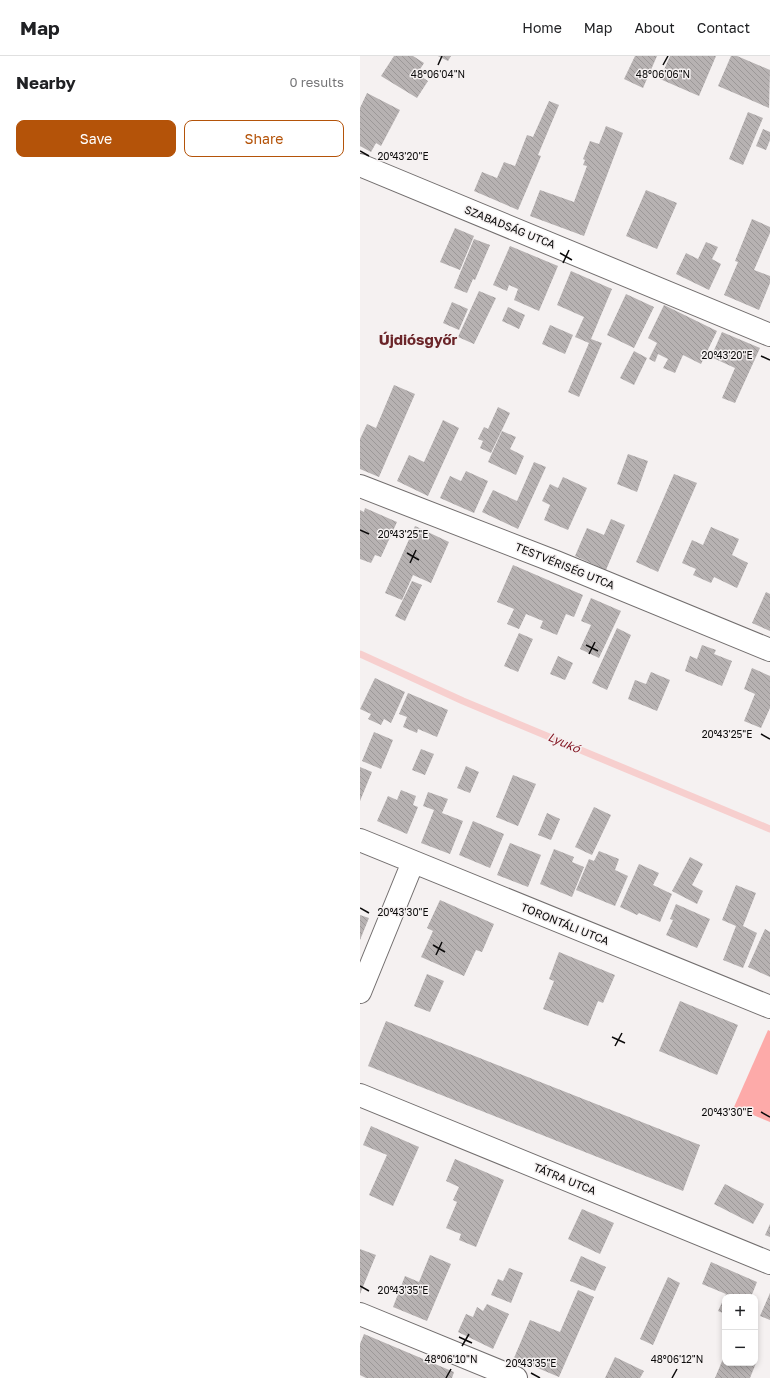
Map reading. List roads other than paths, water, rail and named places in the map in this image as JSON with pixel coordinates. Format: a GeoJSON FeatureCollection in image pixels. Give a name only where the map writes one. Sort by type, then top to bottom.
{"type":"FeatureCollection","features":[{"type":"Feature","properties":{"kind":"street","name":"SZABADSÁG UTCA"},"geometry":{"type":"LineString","coordinates":[[360,165],[770,335]]}},
{"type":"Feature","properties":{"kind":"street","name":"TESTVÉRISÉG UTCA"},"geometry":{"type":"LineString","coordinates":[[360,486],[556,562],[770,650]]}},
{"type":"Feature","properties":{"kind":"street","name":"TORONTÁLI UTCA"},"geometry":{"type":"LineString","coordinates":[[360,840],[770,1007]]}},
{"type":"Feature","properties":{"kind":"street"},"geometry":{"type":"LineString","coordinates":[[360,992],[413,862]]}},
{"type":"Feature","properties":{"kind":"street","name":"TÁTRA UTCA"},"geometry":{"type":"LineString","coordinates":[[360,1095],[770,1263]]}},
{"type":"Feature","properties":{"kind":"street"},"geometry":{"type":"LineString","coordinates":[[360,1314],[516,1378]]}},
{"type":"Feature","properties":{"kind":"waterway","name":"Lyukó"},"geometry":{"type":"LineString","coordinates":[[360,654],[463,701],[770,829]]}},
{"type":"Feature","properties":{"kind":"district","name":"Újdiósgyőr"},"geometry":{"type":"Point","coordinates":[418,340]}}]}
